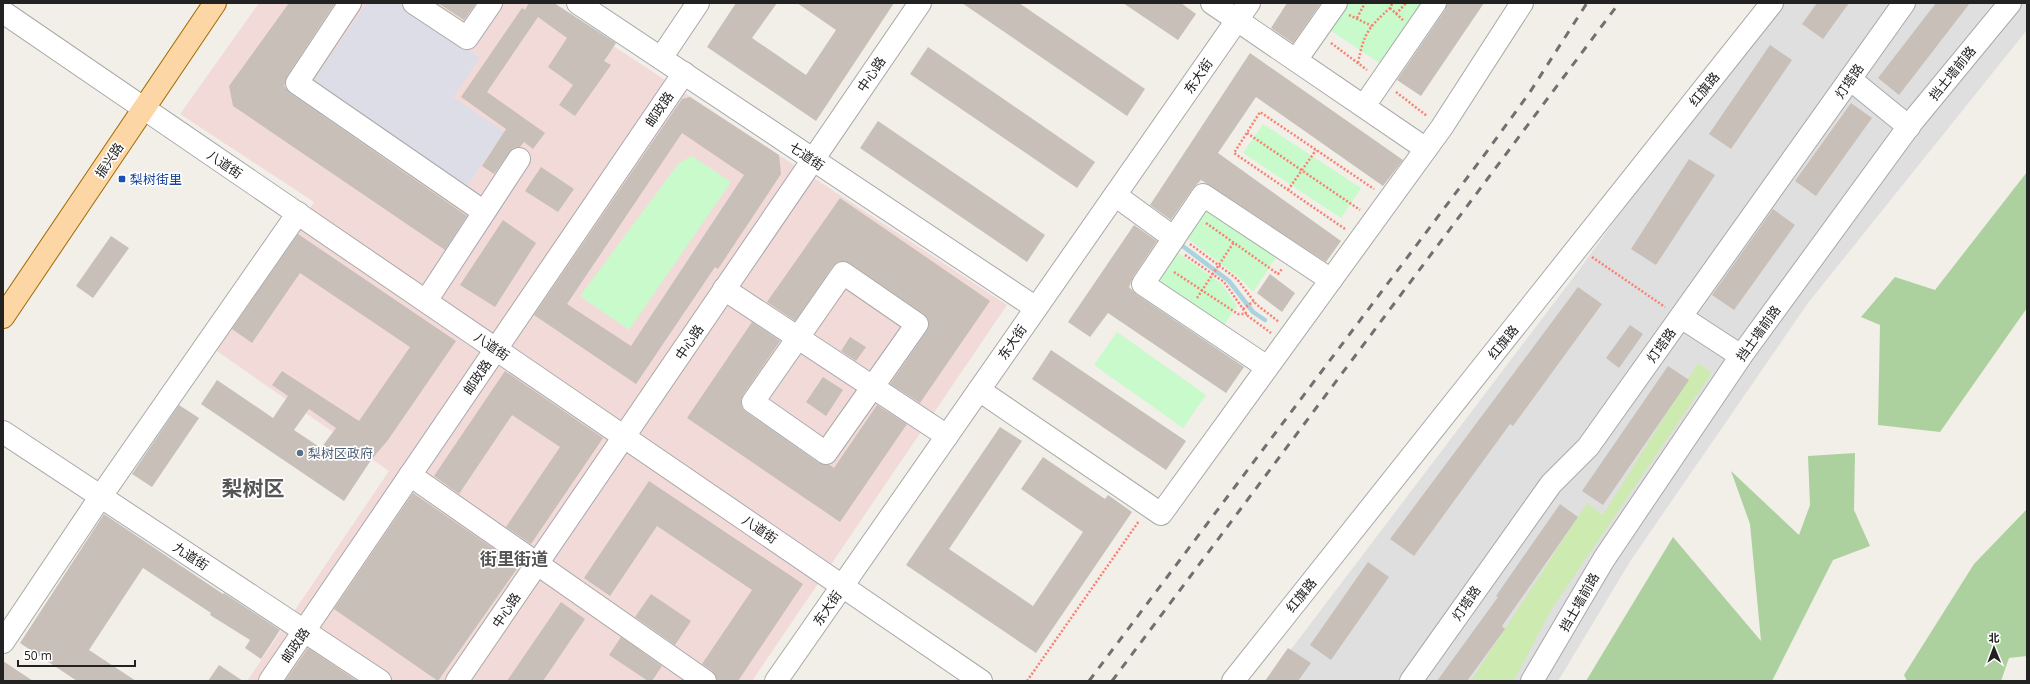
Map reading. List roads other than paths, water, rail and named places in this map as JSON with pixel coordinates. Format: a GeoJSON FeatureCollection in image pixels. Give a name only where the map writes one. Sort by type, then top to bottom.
{"type":"FeatureCollection","features":[{"type":"Feature","properties":{"kind":"main road","name":"振兴路"},"geometry":{"type":"LineString","coordinates":[[3,317],[215,3]]}},
{"type":"Feature","properties":{"kind":"street"},"geometry":{"type":"LineString","coordinates":[[350,3],[297,84],[484,212]]}},
{"type":"Feature","properties":{"kind":"street"},"geometry":{"type":"LineString","coordinates":[[414,3],[467,38],[491,3]]}},
{"type":"Feature","properties":{"kind":"street","name":"七道街"},"geometry":{"type":"LineString","coordinates":[[578,3],[1036,308]]}},
{"type":"Feature","properties":{"kind":"street"},"geometry":{"type":"LineString","coordinates":[[660,58],[698,3]]}},
{"type":"Feature","properties":{"kind":"street","name":"中心路"},"geometry":{"type":"LineString","coordinates":[[457,681],[920,3]]}},
{"type":"Feature","properties":{"kind":"street"},"geometry":{"type":"LineString","coordinates":[[1212,3],[1243,11],[1296,60],[1426,149]]}},
{"type":"Feature","properties":{"kind":"street"},"geometry":{"type":"LineString","coordinates":[[1364,106],[1435,3]]}},
{"type":"Feature","properties":{"kind":"street"},"geometry":{"type":"LineString","coordinates":[[979,390],[1161,514],[1426,149],[1522,3]]}},
{"type":"Feature","properties":{"kind":"street","name":"红旗路"},"geometry":{"type":"LineString","coordinates":[[1233,681],[1772,3]]}},
{"type":"Feature","properties":{"kind":"street","name":"灯塔路"},"geometry":{"type":"LineString","coordinates":[[1412,681],[1550,484],[1588,447],[1904,3]]}},
{"type":"Feature","properties":{"kind":"street","name":"挡土墙前路"},"geometry":{"type":"LineString","coordinates":[[1532,681],[1604,559],[1740,356],[1909,127],[2010,3]]}},
{"type":"Feature","properties":{"kind":"street"},"geometry":{"type":"LineString","coordinates":[[1296,60],[1334,6]]}},
{"type":"Feature","properties":{"kind":"street","name":"东大街"},"geometry":{"type":"LineString","coordinates":[[776,681],[1243,11]]}},
{"type":"Feature","properties":{"kind":"street","name":"八道街"},"geometry":{"type":"LineString","coordinates":[[3,12],[981,681]]}},
{"type":"Feature","properties":{"kind":"street","name":"邮政路"},"geometry":{"type":"LineString","coordinates":[[270,681],[684,73]]}},
{"type":"Feature","properties":{"kind":"street"},"geometry":{"type":"LineString","coordinates":[[1850,79],[1909,127]]}},
{"type":"Feature","properties":{"kind":"street"},"geometry":{"type":"LineString","coordinates":[[426,301],[519,159]]}},
{"type":"Feature","properties":{"kind":"street"},"geometry":{"type":"LineString","coordinates":[[1115,195],[1170,244]]}},
{"type":"Feature","properties":{"kind":"street"},"geometry":{"type":"LineString","coordinates":[[1267,367],[1143,284],[1203,195],[1330,280]]}},
{"type":"Feature","properties":{"kind":"street"},"geometry":{"type":"LineString","coordinates":[[3,642],[101,496],[298,213]]}},
{"type":"Feature","properties":{"kind":"street"},"geometry":{"type":"LineString","coordinates":[[843,273],[917,324],[873,387],[826,453],[753,402],[843,273]]}},
{"type":"Feature","properties":{"kind":"street"},"geometry":{"type":"LineString","coordinates":[[724,289],[947,436]]}},
{"type":"Feature","properties":{"kind":"street"},"geometry":{"type":"LineString","coordinates":[[1681,317],[1740,356]]}},
{"type":"Feature","properties":{"kind":"street","name":"九道街"},"geometry":{"type":"LineString","coordinates":[[3,432],[380,681]]}},
{"type":"Feature","properties":{"kind":"street"},"geometry":{"type":"LineString","coordinates":[[410,476],[705,681]]}},
{"type":"Feature","properties":{"kind":"waterway"},"geometry":{"type":"LineString","coordinates":[[1180,244],[1229,281],[1253,312],[1265,320]]}},
{"type":"Feature","properties":{"kind":"railway"},"geometry":{"type":"LineString","coordinates":[[1089,681],[1488,150],[1530,92],[1587,3]]}},
{"type":"Feature","properties":{"kind":"railway"},"geometry":{"type":"LineString","coordinates":[[1112,681],[1619,3]]}},
{"type":"Feature","properties":{"kind":"place","name":"梨树街里"},"geometry":{"type":"Point","coordinates":[122,179]}},
{"type":"Feature","properties":{"kind":"place","name":"梨树区政府"},"geometry":{"type":"Point","coordinates":[300,453]}},
{"type":"Feature","properties":{"kind":"district","name":"梨树区"},"geometry":{"type":"Point","coordinates":[253,488]}},
{"type":"Feature","properties":{"kind":"district","name":"街里街道"},"geometry":{"type":"Point","coordinates":[514,558]}}]}
